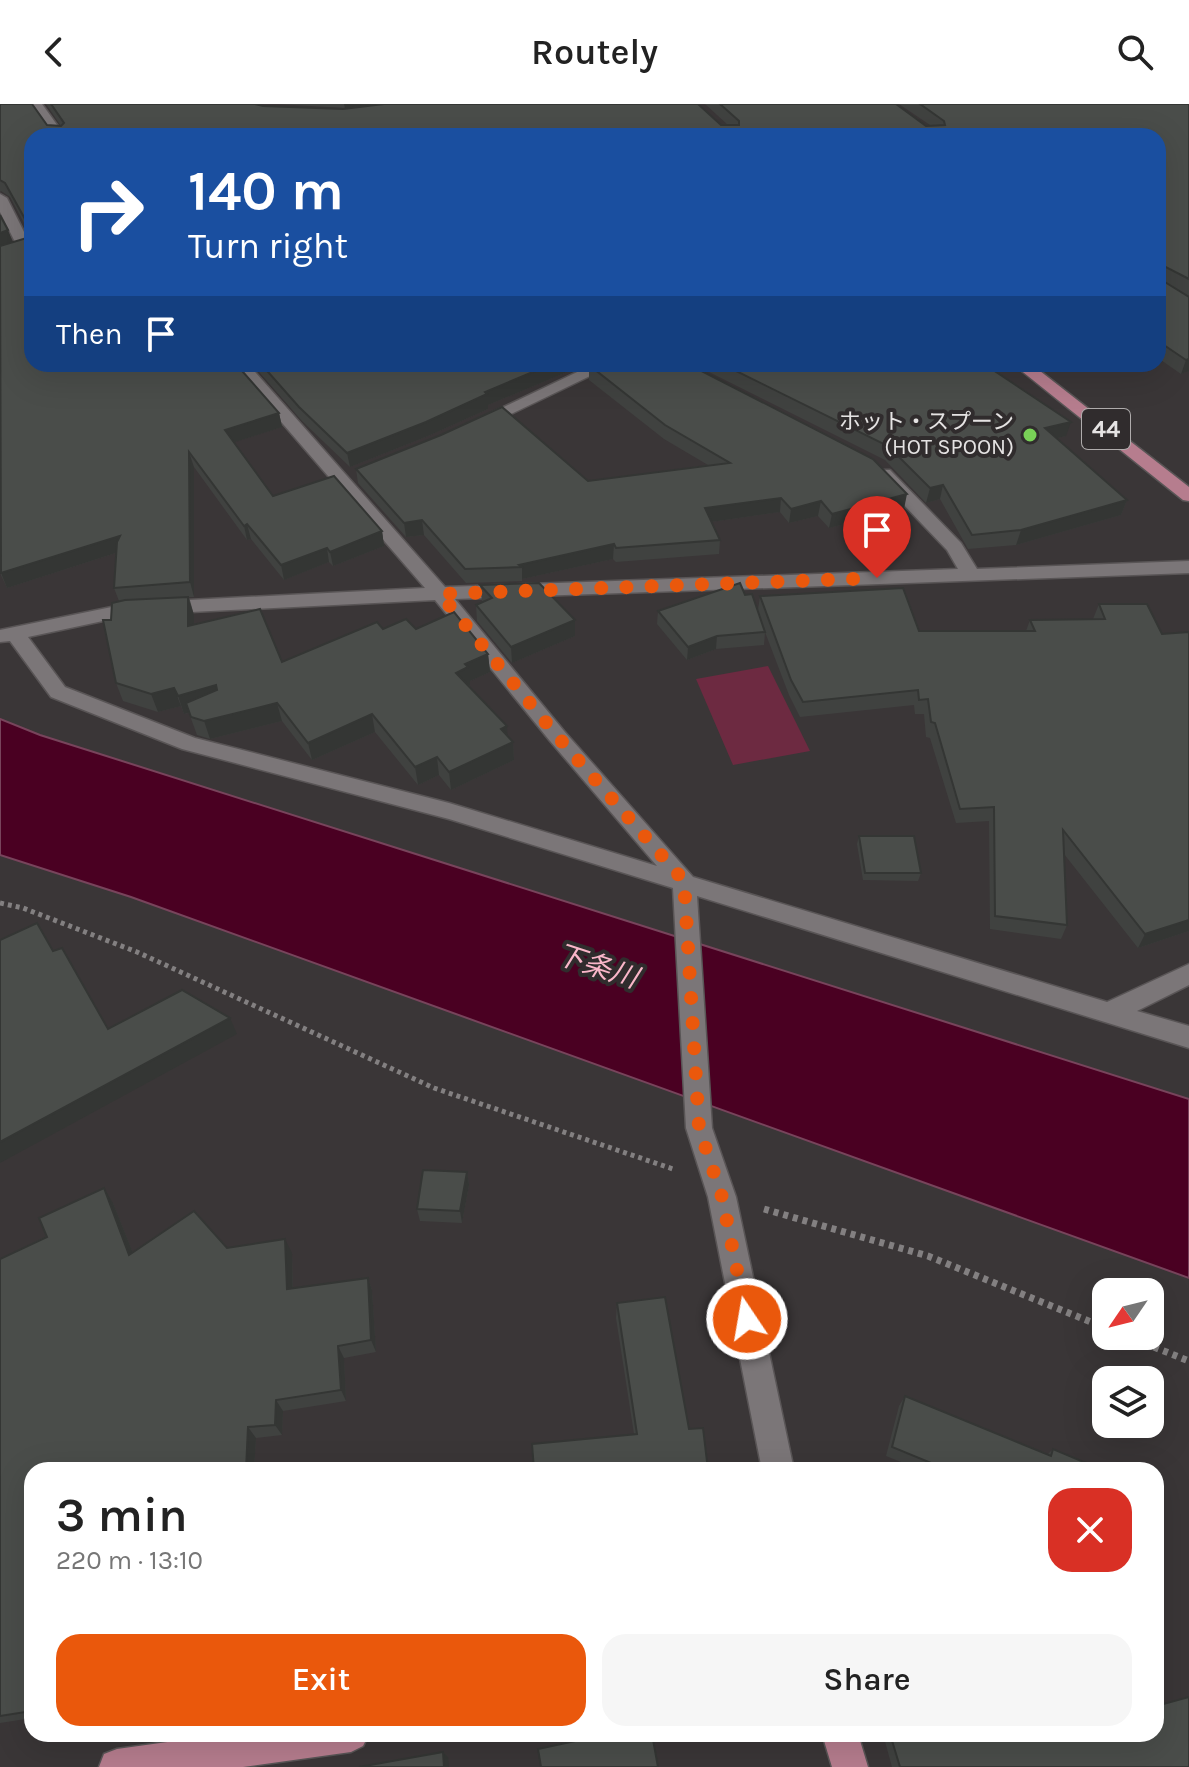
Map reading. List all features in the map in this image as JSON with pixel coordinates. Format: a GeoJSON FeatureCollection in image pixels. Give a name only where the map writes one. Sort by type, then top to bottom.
{"type":"FeatureCollection","features":[{"type":"Feature","properties":{"kind":"main road","name":"44"},"geometry":{"type":"LineString","coordinates":[[1031,372],[1189,496]]}},
{"type":"Feature","properties":{"kind":"main road"},"geometry":{"type":"LineString","coordinates":[[117,1767],[294,1742]]}},
{"type":"Feature","properties":{"kind":"main road"},"geometry":{"type":"LineString","coordinates":[[842,1742],[850,1767]]}},
{"type":"Feature","properties":{"kind":"street"},"geometry":{"type":"LineString","coordinates":[[36,104],[53,128]]}},
{"type":"Feature","properties":{"kind":"street"},"geometry":{"type":"LineString","coordinates":[[0,198],[23,249]]}},
{"type":"Feature","properties":{"kind":"street"},"geometry":{"type":"LineString","coordinates":[[247,372],[346,478],[557,736],[684,881],[699,1128],[719,1189],[776,1462]]}},
{"type":"Feature","properties":{"kind":"street"},"geometry":{"type":"LineString","coordinates":[[464,430],[590,372]]}},
{"type":"Feature","properties":{"kind":"street"},"geometry":{"type":"LineString","coordinates":[[869,462],[878,467],[954,547],[971,575]]}},
{"type":"Feature","properties":{"kind":"street"},"geometry":{"type":"LineString","coordinates":[[1189,567],[440,594],[131,609],[7,635],[58,692],[190,744],[449,811],[1189,1037]]}},
{"type":"Feature","properties":{"kind":"street"},"geometry":{"type":"LineString","coordinates":[[1110,1012],[1189,974]]}},
{"type":"Feature","properties":{"kind":"path"},"geometry":{"type":"LineString","coordinates":[[0,903],[23,908],[137,952],[434,1088],[701,1179],[719,1189],[928,1256],[1092,1322]]}},
{"type":"Feature","properties":{"kind":"path"},"geometry":{"type":"LineString","coordinates":[[1161,1350],[1189,1361]]}},
{"type":"Feature","properties":{"kind":"shaded area"},"geometry":{"type":"Polygon","coordinates":[[[768,666],[810,751],[733,765],[696,679],[768,666]]]}},
{"type":"Feature","properties":{"kind":"water","name":"下条川"},"geometry":{"type":"Polygon","coordinates":[[[0,719],[40,735],[1189,1099],[1189,1278],[131,897],[0,855],[0,719]]]}},
{"type":"Feature","properties":{"kind":"building"},"geometry":{"type":"Polygon","coordinates":[[[0,104],[32,104],[47,125],[61,126],[64,123],[51,104],[255,104],[343,109],[384,104],[698,104],[721,125],[739,125],[739,121],[720,104],[896,104],[926,126],[945,125],[944,121],[920,104],[1189,104],[1189,279],[1166,267],[1166,128],[24,128],[24,217],[5,183],[0,180],[0,104]]]}},
{"type":"Feature","properties":{"kind":"building"},"geometry":{"type":"Polygon","coordinates":[[[0,215],[8,230],[0,233],[0,215]]]}},
{"type":"Feature","properties":{"kind":"building"},"geometry":{"type":"Polygon","coordinates":[[[24,239],[24,372],[243,372],[279,413],[225,430],[273,496],[334,476],[382,531],[330,552],[327,548],[281,565],[247,524],[244,526],[189,452],[190,582],[114,588],[120,536],[1,573],[0,246],[24,239]]]}},
{"type":"Feature","properties":{"kind":"building"},"geometry":{"type":"Polygon","coordinates":[[[1166,283],[1189,297],[1189,359],[1166,346],[1166,283]]]}},
{"type":"Feature","properties":{"kind":"building"},"geometry":{"type":"Polygon","coordinates":[[[268,372],[533,372],[426,422],[347,453],[268,372]]]}},
{"type":"Feature","properties":{"kind":"building"},"geometry":{"type":"Polygon","coordinates":[[[598,372],[704,372],[873,459],[907,494],[832,514],[821,501],[791,509],[781,498],[705,508],[720,540],[616,548],[614,544],[519,565],[522,567],[465,569],[422,520],[404,523],[356,469],[502,407],[588,481],[730,463],[665,425],[598,372]]]}},
{"type":"Feature","properties":{"kind":"building"},"geometry":{"type":"Polygon","coordinates":[[[738,372],[996,372],[1071,422],[1045,428],[1127,500],[1021,530],[972,535],[943,485],[930,488],[888,446],[738,372]]]}},
{"type":"Feature","properties":{"kind":"building"},"geometry":{"type":"Polygon","coordinates":[[[539,583],[575,620],[511,647],[476,605],[492,598],[480,585],[539,583]]]}},
{"type":"Feature","properties":{"kind":"building"},"geometry":{"type":"Polygon","coordinates":[[[740,583],[745,595],[752,594],[765,632],[717,636],[688,647],[658,611],[740,583]]]}},
{"type":"Feature","properties":{"kind":"building"},"geometry":{"type":"Polygon","coordinates":[[[903,588],[919,631],[1035,631],[1030,620],[1105,619],[1099,604],[1147,604],[1162,634],[1189,632],[1189,920],[1145,934],[1063,830],[1067,925],[995,916],[994,807],[960,809],[935,723],[931,722],[928,699],[919,700],[918,690],[803,702],[791,680],[760,596],[903,588]]]}},
{"type":"Feature","properties":{"kind":"building"},"geometry":{"type":"Polygon","coordinates":[[[188,597],[188,626],[260,609],[282,662],[377,622],[383,629],[406,619],[416,629],[454,612],[488,654],[465,664],[468,667],[456,673],[507,726],[501,729],[513,742],[449,772],[437,757],[415,767],[372,714],[308,743],[277,703],[204,721],[191,717],[186,703],[217,690],[216,685],[178,696],[174,688],[151,694],[116,683],[103,620],[111,620],[112,603],[188,597]]]}},
{"type":"Feature","properties":{"kind":"building"},"geometry":{"type":"Polygon","coordinates":[[[859,836],[914,836],[921,873],[865,873],[859,836]]]}},
{"type":"Feature","properties":{"kind":"building"},"geometry":{"type":"Polygon","coordinates":[[[37,923],[53,951],[62,948],[108,1029],[182,990],[230,1018],[0,1142],[0,940],[37,923]]]}},
{"type":"Feature","properties":{"kind":"building"},"geometry":{"type":"Polygon","coordinates":[[[423,1170],[467,1172],[460,1211],[417,1209],[423,1170]]]}},
{"type":"Feature","properties":{"kind":"building"},"geometry":{"type":"Polygon","coordinates":[[[104,1188],[129,1255],[194,1211],[227,1248],[285,1239],[287,1289],[368,1278],[371,1340],[338,1346],[341,1390],[276,1400],[275,1425],[248,1427],[246,1462],[24,1462],[24,1712],[0,1716],[0,1259],[47,1237],[39,1218],[104,1188]]]}},
{"type":"Feature","properties":{"kind":"building"},"geometry":{"type":"Polygon","coordinates":[[[665,1297],[689,1429],[703,1428],[707,1462],[533,1462],[532,1444],[637,1434],[617,1303],[665,1297]]]}},
{"type":"Feature","properties":{"kind":"building"},"geometry":{"type":"Polygon","coordinates":[[[905,1396],[1051,1456],[1053,1449],[1084,1462],[929,1462],[892,1447],[905,1396]]]}},
{"type":"Feature","properties":{"kind":"building"},"geometry":{"type":"Polygon","coordinates":[[[1189,1697],[1189,1767],[900,1767],[892,1742],[1164,1742],[1164,1704],[1189,1697]]]}},
{"type":"Feature","properties":{"kind":"building"},"geometry":{"type":"Polygon","coordinates":[[[571,1742],[653,1742],[658,1767],[541,1767],[538,1749],[571,1742]]]}},
{"type":"Feature","properties":{"kind":"building"},"geometry":{"type":"Polygon","coordinates":[[[443,1752],[444,1767],[359,1767],[443,1752]]]}},
{"type":"Feature","properties":{"kind":"place","name":"ホット・スプーン (HOT SPOON)"},"geometry":{"type":"Point","coordinates":[1030,435]}},
{"type":"Feature","properties":{"kind":"route"},"geometry":{"type":"LineString","coordinates":[[747,1319],[722,1197],[699,1128],[684,881],[557,736],[440,594],[877,578]]}}]}
